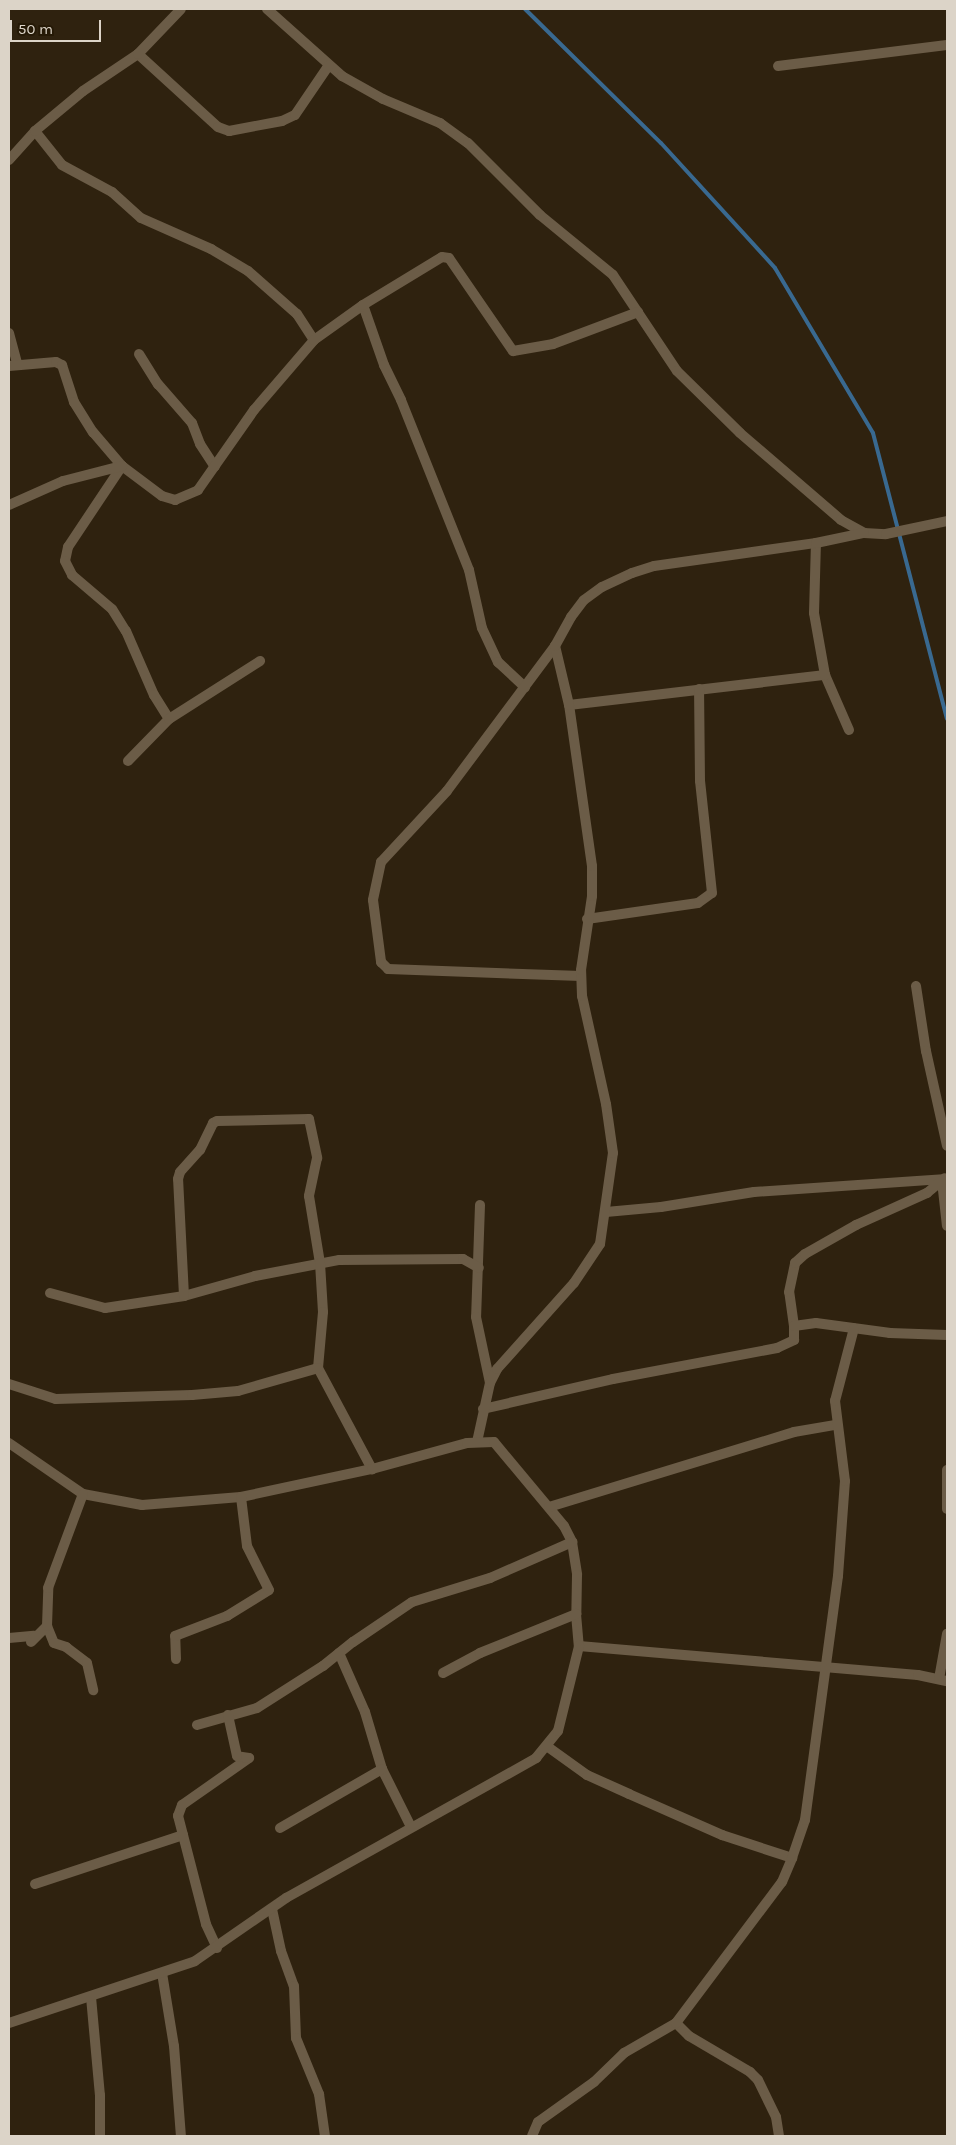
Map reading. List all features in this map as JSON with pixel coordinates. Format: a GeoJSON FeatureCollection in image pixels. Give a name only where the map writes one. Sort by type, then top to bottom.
{"type":"FeatureCollection","features":[{"type":"Feature","properties":{"kind":"street"},"geometry":{"type":"LineString","coordinates":[[9,160],[36,131],[83,91],[138,54],[181,9]]}},
{"type":"Feature","properties":{"kind":"street"},"geometry":{"type":"LineString","coordinates":[[268,9],[329,65],[363,89],[453,130],[500,172],[557,230],[599,261],[638,312],[677,371],[740,433],[841,520],[864,532]]}},
{"type":"Feature","properties":{"kind":"street"},"geometry":{"type":"LineString","coordinates":[[778,66],[947,45]]}},
{"type":"Feature","properties":{"kind":"street"},"geometry":{"type":"LineString","coordinates":[[138,54],[218,128],[229,131],[282,121],[295,115],[329,65]]}},
{"type":"Feature","properties":{"kind":"street"},"geometry":{"type":"LineString","coordinates":[[36,131],[62,165],[112,192],[141,218],[211,249],[248,271],[297,314],[314,340]]}},
{"type":"Feature","properties":{"kind":"street"},"geometry":{"type":"LineString","coordinates":[[9,333],[13,364],[56,362],[62,365],[74,402],[93,432],[122,466],[162,496],[175,500],[198,490],[254,410],[314,340],[363,305],[442,257],[449,258],[513,351],[553,344],[638,312]]}},
{"type":"Feature","properties":{"kind":"street"},"geometry":{"type":"LineString","coordinates":[[363,305],[384,365],[401,400],[469,570],[482,628],[498,662],[525,687]]}},
{"type":"Feature","properties":{"kind":"street"},"geometry":{"type":"LineString","coordinates":[[139,354],[158,384],[192,423],[200,444],[215,467]]}},
{"type":"Feature","properties":{"kind":"street"},"geometry":{"type":"LineString","coordinates":[[9,505],[63,480],[122,466]]}},
{"type":"Feature","properties":{"kind":"street"},"geometry":{"type":"LineString","coordinates":[[122,466],[68,547],[65,561],[72,575],[112,610],[126,631],[154,695],[169,719]]}},
{"type":"Feature","properties":{"kind":"street"},"geometry":{"type":"LineString","coordinates":[[581,976],[388,969],[381,962],[373,900],[381,862],[447,791],[555,646],[570,617],[584,600],[602,587],[632,573],[654,566],[816,543],[864,532],[891,533],[947,521]]}},
{"type":"Feature","properties":{"kind":"street"},"geometry":{"type":"LineString","coordinates":[[816,543],[814,613],[825,675],[849,730]]}},
{"type":"Feature","properties":{"kind":"street"},"geometry":{"type":"LineString","coordinates":[[477,1442],[490,1383],[497,1369],[591,1261],[600,1244],[613,1154],[611,1133],[582,996],[581,976],[592,866],[569,705],[555,646]]}},
{"type":"Feature","properties":{"kind":"street"},"geometry":{"type":"LineString","coordinates":[[128,761],[169,719],[260,661]]}},
{"type":"Feature","properties":{"kind":"street"},"geometry":{"type":"LineString","coordinates":[[569,705],[699,688],[825,675]]}},
{"type":"Feature","properties":{"kind":"street"},"geometry":{"type":"LineString","coordinates":[[588,919],[698,904],[712,893],[700,781],[699,688]]}},
{"type":"Feature","properties":{"kind":"street"},"geometry":{"type":"LineString","coordinates":[[916,986],[926,1051],[947,1146]]}},
{"type":"Feature","properties":{"kind":"street"},"geometry":{"type":"LineString","coordinates":[[184,1296],[178,1179],[180,1172],[200,1150],[210,1128],[217,1121],[302,1118],[312,1123],[317,1158],[309,1196],[320,1264],[323,1312],[318,1368],[372,1469]]}},
{"type":"Feature","properties":{"kind":"street"},"geometry":{"type":"LineString","coordinates":[[606,1212],[661,1207],[754,1192],[945,1178]]}},
{"type":"Feature","properties":{"kind":"street"},"geometry":{"type":"LineString","coordinates":[[945,1178],[947,1226]]}},
{"type":"Feature","properties":{"kind":"street"},"geometry":{"type":"LineString","coordinates":[[483,1409],[613,1379],[777,1348],[794,1340],[789,1292],[795,1263],[805,1254],[856,1225],[927,1193],[945,1178]]}},
{"type":"Feature","properties":{"kind":"street"},"geometry":{"type":"LineString","coordinates":[[480,1205],[476,1317],[490,1383]]}},
{"type":"Feature","properties":{"kind":"street"},"geometry":{"type":"LineString","coordinates":[[50,1293],[105,1308],[184,1296],[256,1276],[339,1260],[463,1259],[479,1268]]}},
{"type":"Feature","properties":{"kind":"street"},"geometry":{"type":"LineString","coordinates":[[794,1326],[816,1323],[890,1333],[947,1335]]}},
{"type":"Feature","properties":{"kind":"street"},"geometry":{"type":"LineString","coordinates":[[532,2136],[538,2122],[594,2082],[624,2053],[676,2023],[782,1882],[792,1858],[805,1820],[843,1524],[845,1481],[835,1424],[835,1401],[854,1328]]}},
{"type":"Feature","properties":{"kind":"street"},"geometry":{"type":"LineString","coordinates":[[9,1384],[56,1399],[192,1395],[238,1391],[318,1368]]}},
{"type":"Feature","properties":{"kind":"street"},"geometry":{"type":"LineString","coordinates":[[549,1506],[794,1432],[835,1424]]}},
{"type":"Feature","properties":{"kind":"street"},"geometry":{"type":"LineString","coordinates":[[9,1443],[83,1494],[142,1504],[241,1497],[372,1469],[477,1442],[494,1442],[549,1506],[572,1542],[577,1575],[576,1614],[579,1646],[565,1712],[548,1747],[536,1758],[411,1826],[272,1909],[217,1948],[195,1961],[9,2023]]}},
{"type":"Feature","properties":{"kind":"street"},"geometry":{"type":"LineString","coordinates":[[947,1470],[947,1509]]}},
{"type":"Feature","properties":{"kind":"street"},"geometry":{"type":"LineString","coordinates":[[83,1494],[48,1588],[47,1626],[54,1644],[66,1647],[87,1663],[93,1690]]}},
{"type":"Feature","properties":{"kind":"street"},"geometry":{"type":"LineString","coordinates":[[176,1659],[175,1636],[227,1616],[269,1590],[247,1546],[241,1497]]}},
{"type":"Feature","properties":{"kind":"street"},"geometry":{"type":"LineString","coordinates":[[197,1725],[257,1708],[412,1602],[490,1578],[572,1542]]}},
{"type":"Feature","properties":{"kind":"street"},"geometry":{"type":"LineString","coordinates":[[443,1673],[480,1653],[576,1614]]}},
{"type":"Feature","properties":{"kind":"street"},"geometry":{"type":"LineString","coordinates":[[9,1638],[34,1636],[31,1642],[47,1626]]}},
{"type":"Feature","properties":{"kind":"street"},"geometry":{"type":"LineString","coordinates":[[579,1646],[943,1680],[947,1634]]}},
{"type":"Feature","properties":{"kind":"street"},"geometry":{"type":"LineString","coordinates":[[339,1653],[365,1712],[382,1769],[411,1826]]}},
{"type":"Feature","properties":{"kind":"street"},"geometry":{"type":"LineString","coordinates":[[217,1948],[206,1924],[178,1816],[182,1805],[249,1758],[237,1756],[228,1715]]}},
{"type":"Feature","properties":{"kind":"street"},"geometry":{"type":"LineString","coordinates":[[548,1747],[587,1775],[722,1835],[792,1858]]}},
{"type":"Feature","properties":{"kind":"street"},"geometry":{"type":"LineString","coordinates":[[280,1828],[382,1769]]}},
{"type":"Feature","properties":{"kind":"street"},"geometry":{"type":"LineString","coordinates":[[35,1884],[183,1835]]}},
{"type":"Feature","properties":{"kind":"street"},"geometry":{"type":"LineString","coordinates":[[272,1909],[281,1952],[294,1986],[296,2038],[319,2094],[325,2136]]}},
{"type":"Feature","properties":{"kind":"street"},"geometry":{"type":"LineString","coordinates":[[162,1973],[174,2046],[181,2136]]}},
{"type":"Feature","properties":{"kind":"street"},"geometry":{"type":"LineString","coordinates":[[90,1997],[100,2095],[100,2136]]}},
{"type":"Feature","properties":{"kind":"street"},"geometry":{"type":"LineString","coordinates":[[676,2023],[689,2036],[750,2072],[758,2080],[776,2118],[779,2136]]}},
{"type":"Feature","properties":{"kind":"waterway"},"geometry":{"type":"LineString","coordinates":[[525,9],[661,143],[775,268],[873,433],[947,719]]}}]}
